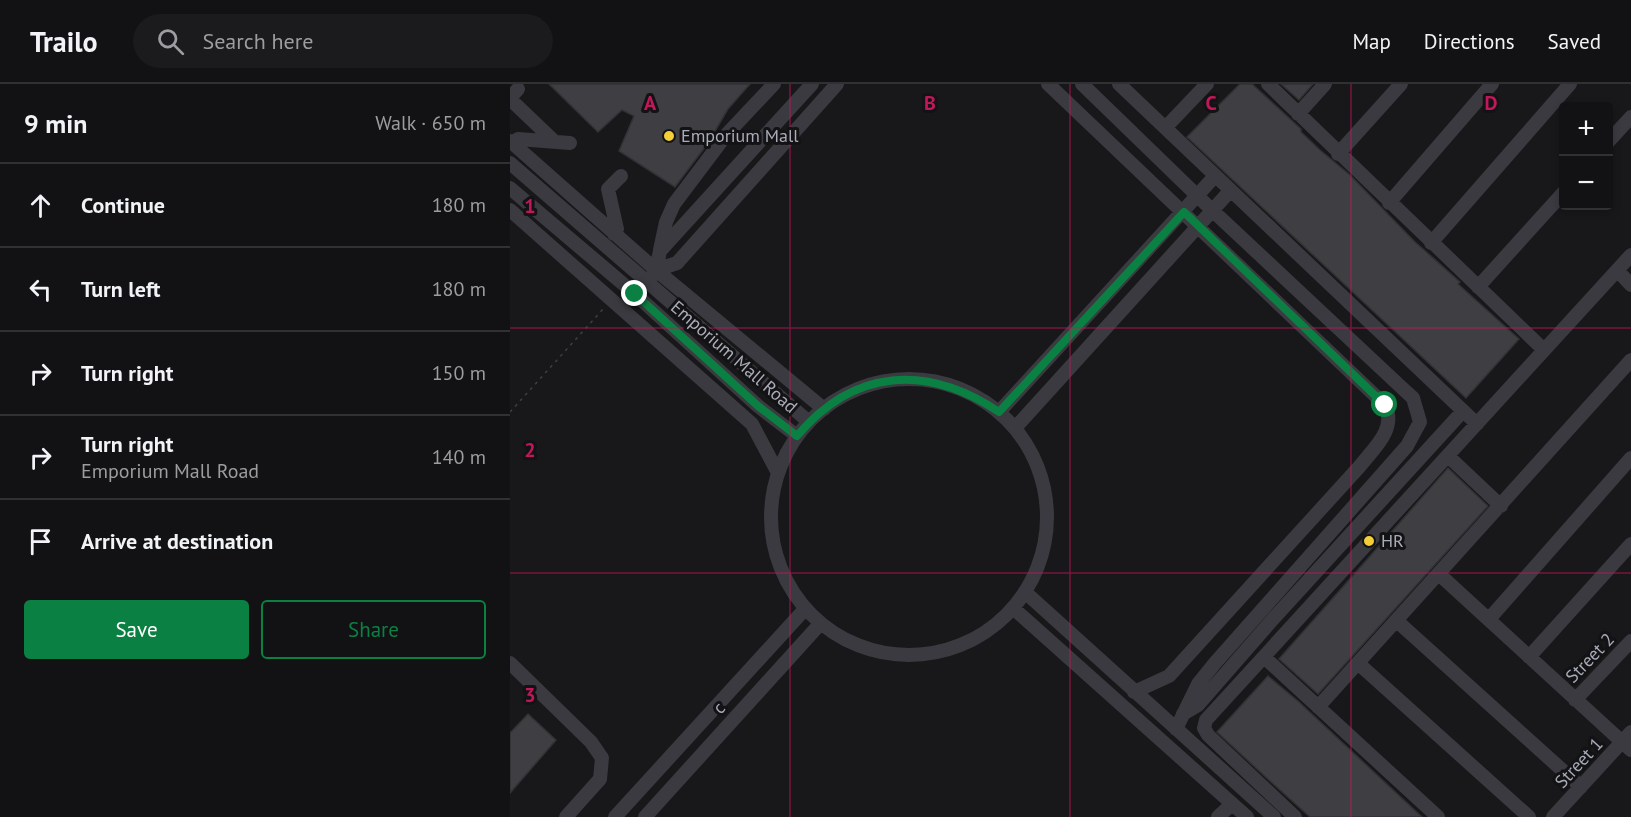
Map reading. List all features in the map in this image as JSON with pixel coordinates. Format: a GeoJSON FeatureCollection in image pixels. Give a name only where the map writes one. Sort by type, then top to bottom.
{"type":"FeatureCollection","features":[{"type":"Feature","properties":{"kind":"street"},"geometry":{"type":"LineString","coordinates":[[647,282],[656,270],[666,222],[674,204],[726,135],[774,84]]}},
{"type":"Feature","properties":{"kind":"street"},"geometry":{"type":"LineString","coordinates":[[660,251],[813,84]]}},
{"type":"Feature","properties":{"kind":"street"},"geometry":{"type":"LineString","coordinates":[[656,270],[677,263],[837,84]]}},
{"type":"Feature","properties":{"kind":"street"},"geometry":{"type":"LineString","coordinates":[[1048,84],[1385,405],[1389,414],[1390,422],[1384,435],[1360,466],[1169,676],[1134,692]]}},
{"type":"Feature","properties":{"kind":"street"},"geometry":{"type":"LineString","coordinates":[[1082,84],[1213,211],[1413,398],[1420,422],[1407,446],[1198,684],[1176,729]]}},
{"type":"Feature","properties":{"kind":"street"},"geometry":{"type":"LineString","coordinates":[[1119,84],[1477,424]]}},
{"type":"Feature","properties":{"kind":"street"},"geometry":{"type":"LineString","coordinates":[[1166,127],[1207,84]]}},
{"type":"Feature","properties":{"kind":"street"},"geometry":{"type":"LineString","coordinates":[[1268,84],[1338,154],[1544,350]]}},
{"type":"Feature","properties":{"kind":"street"},"geometry":{"type":"LineString","coordinates":[[1298,114],[1325,84]]}},
{"type":"Feature","properties":{"kind":"street"},"geometry":{"type":"LineString","coordinates":[[1338,154],[1401,84]]}},
{"type":"Feature","properties":{"kind":"street"},"geometry":{"type":"LineString","coordinates":[[1389,203],[1492,84]]}},
{"type":"Feature","properties":{"kind":"street"},"geometry":{"type":"LineString","coordinates":[[1431,243],[1570,84]]}},
{"type":"Feature","properties":{"kind":"street"},"geometry":{"type":"LineString","coordinates":[[513,95],[551,138]]}},
{"type":"Feature","properties":{"kind":"street"},"geometry":{"type":"LineString","coordinates":[[1613,137],[1631,117]]}},
{"type":"Feature","properties":{"kind":"street"},"geometry":{"type":"LineString","coordinates":[[511,139],[551,138],[570,143]]}},
{"type":"Feature","properties":{"kind":"street"},"geometry":{"type":"LineString","coordinates":[[511,139],[614,234],[824,409]]}},
{"type":"Feature","properties":{"kind":"street"},"geometry":{"type":"LineString","coordinates":[[510,163],[809,422]]}},
{"type":"Feature","properties":{"kind":"street"},"geometry":{"type":"LineString","coordinates":[[614,234],[617,229],[608,189],[621,176]]}},
{"type":"Feature","properties":{"kind":"street"},"geometry":{"type":"LineString","coordinates":[[999,412],[1215,176]]}},
{"type":"Feature","properties":{"kind":"street","name":"Emporium Mall Road"},"geometry":{"type":"LineString","coordinates":[[510,188],[635,294],[758,406],[797,436]]}},
{"type":"Feature","properties":{"kind":"street"},"geometry":{"type":"LineString","coordinates":[[1015,428],[1230,191]]}},
{"type":"Feature","properties":{"kind":"street"},"geometry":{"type":"LineString","coordinates":[[1478,287],[1559,196]]}},
{"type":"Feature","properties":{"kind":"street"},"geometry":{"type":"LineString","coordinates":[[510,210],[753,424],[778,473]]}},
{"type":"Feature","properties":{"kind":"street"},"geometry":{"type":"LineString","coordinates":[[1295,817],[1208,735],[1204,728],[1206,720],[1631,255]]}},
{"type":"Feature","properties":{"kind":"street"},"geometry":{"type":"LineString","coordinates":[[1617,270],[1631,285]]}},
{"type":"Feature","properties":{"kind":"street"},"geometry":{"type":"LineString","coordinates":[[1318,707],[1398,622],[1631,360]]}},
{"type":"Feature","properties":{"kind":"street"},"geometry":{"type":"LineString","coordinates":[[912,379],[943,383],[973,394],[999,412],[1015,428],[1034,458],[1045,491],[1047,526],[1040,560],[1025,592],[1013,608],[987,631],[955,647],[920,655],[884,653],[850,643],[820,624],[805,609],[785,579],[773,544],[771,508],[778,473],[797,436],[824,409],[861,389],[881,382],[912,379]]}},
{"type":"Feature","properties":{"kind":"street"},"geometry":{"type":"LineString","coordinates":[[1413,398],[1436,386]]}},
{"type":"Feature","properties":{"kind":"street"},"geometry":{"type":"LineString","coordinates":[[1181,715],[1198,705],[1273,619],[1463,411]]}},
{"type":"Feature","properties":{"kind":"street"},"geometry":{"type":"LineString","coordinates":[[1448,456],[1501,506]]}},
{"type":"Feature","properties":{"kind":"street"},"geometry":{"type":"LineString","coordinates":[[1489,619],[1631,458]]}},
{"type":"Feature","properties":{"kind":"street"},"geometry":{"type":"LineString","coordinates":[[1529,657],[1631,544]]}},
{"type":"Feature","properties":{"kind":"street"},"geometry":{"type":"LineString","coordinates":[[1440,575],[1575,700],[1628,742]]}},
{"type":"Feature","properties":{"kind":"street"},"geometry":{"type":"LineString","coordinates":[[1025,592],[1274,817]]}},
{"type":"Feature","properties":{"kind":"street"},"geometry":{"type":"LineString","coordinates":[[1013,608],[1247,817]]}},
{"type":"Feature","properties":{"kind":"street"},"geometry":{"type":"LineString","coordinates":[[615,817],[805,609]]}},
{"type":"Feature","properties":{"kind":"street"},"geometry":{"type":"LineString","coordinates":[[1398,622],[1581,787]]}},
{"type":"Feature","properties":{"kind":"street","name":"c"},"geometry":{"type":"LineString","coordinates":[[645,817],[820,624]]}},
{"type":"Feature","properties":{"kind":"street","name":"Street 2"},"geometry":{"type":"LineString","coordinates":[[1575,700],[1631,641]]}},
{"type":"Feature","properties":{"kind":"street"},"geometry":{"type":"LineString","coordinates":[[1264,657],[1438,817]]}},
{"type":"Feature","properties":{"kind":"street"},"geometry":{"type":"LineString","coordinates":[[510,663],[591,742],[602,758],[600,779],[566,817]]}},
{"type":"Feature","properties":{"kind":"street"},"geometry":{"type":"LineString","coordinates":[[1359,663],[1529,817]]}},
{"type":"Feature","properties":{"kind":"street","name":"Street 1"},"geometry":{"type":"LineString","coordinates":[[1553,817],[1628,742]]}},
{"type":"Feature","properties":{"kind":"street"},"geometry":{"type":"LineString","coordinates":[[1218,817],[1232,804]]}},
{"type":"Feature","properties":{"kind":"path"},"geometry":{"type":"LineString","coordinates":[[510,412],[611,301]]}},
{"type":"Feature","properties":{"kind":"building","name":"Emporium Mall"},"geometry":{"type":"Polygon","coordinates":[[[549,84],[750,84],[728,109],[708,143],[675,187],[619,151],[634,116],[622,110],[598,132],[549,84]]]}},
{"type":"Feature","properties":{"kind":"building"},"geometry":{"type":"Polygon","coordinates":[[[1240,84],[1252,84],[1301,129],[1301,132],[1320,150],[1350,175],[1414,241],[1460,282],[1458,284],[1519,339],[1466,398],[1187,137],[1240,84]]]}},
{"type":"Feature","properties":{"kind":"building"},"geometry":{"type":"Polygon","coordinates":[[[1281,84],[1313,84],[1299,100],[1281,84]]]}},
{"type":"Feature","properties":{"kind":"building"},"geometry":{"type":"Polygon","coordinates":[[[1448,468],[1488,506],[1318,694],[1279,659],[1448,468]]]}},
{"type":"Feature","properties":{"kind":"building"},"geometry":{"type":"Polygon","coordinates":[[[1268,676],[1422,817],[1310,817],[1270,781],[1217,732],[1268,676]]]}},
{"type":"Feature","properties":{"kind":"building"},"geometry":{"type":"Polygon","coordinates":[[[528,714],[556,740],[510,793],[510,733],[528,714]]]}},
{"type":"Feature","properties":{"kind":"place","name":"Emporium Mall"},"geometry":{"type":"Point","coordinates":[669,136]}},
{"type":"Feature","properties":{"kind":"place","name":"HR"},"geometry":{"type":"Point","coordinates":[1369,541]}},
{"type":"Feature","properties":{"kind":"route"},"geometry":{"type":"LineString","coordinates":[[635,294],[758,406],[797,436],[824,409],[851,392],[881,382],[912,379],[943,383],[973,394],[999,412],[1184,212],[1385,405]]}}]}
